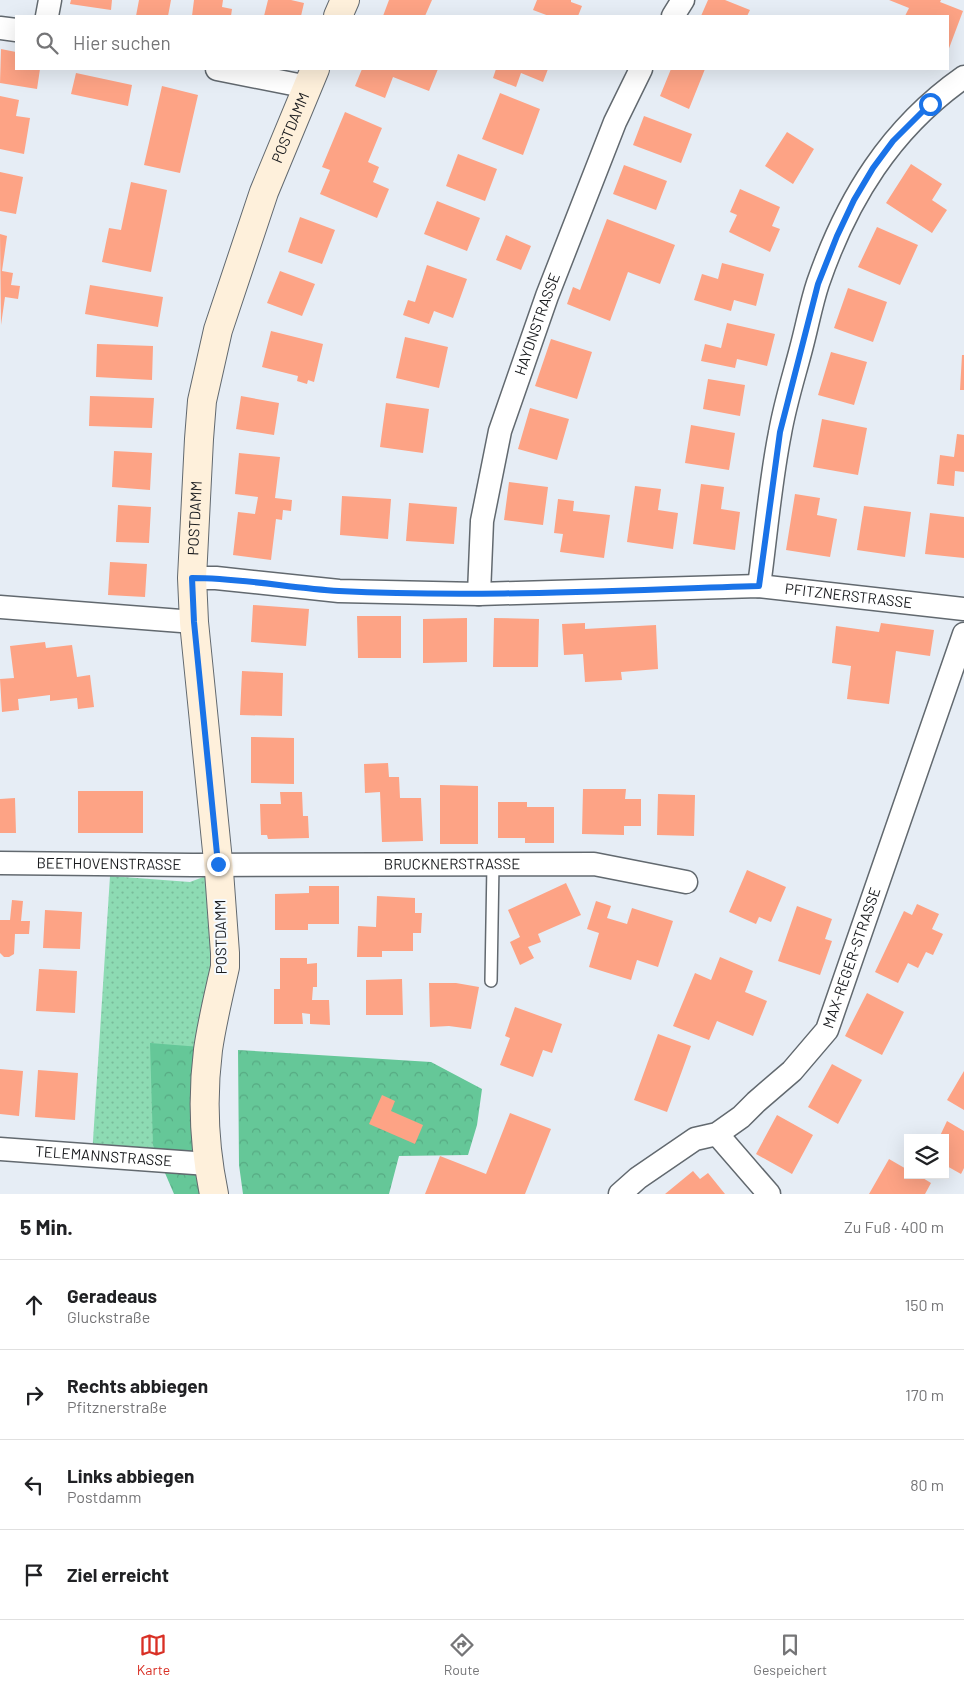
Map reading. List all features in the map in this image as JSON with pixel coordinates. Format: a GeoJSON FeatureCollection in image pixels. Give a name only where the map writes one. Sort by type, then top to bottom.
{"type":"FeatureCollection","features":[{"type":"Feature","properties":{"kind":"street"},"geometry":{"type":"LineString","coordinates":[[47,15],[50,0]]}},
{"type":"Feature","properties":{"kind":"street"},"geometry":{"type":"LineString","coordinates":[[338,15],[344,0]]}},
{"type":"Feature","properties":{"kind":"street"},"geometry":{"type":"LineString","coordinates":[[674,15],[683,0]]}},
{"type":"Feature","properties":{"kind":"street"},"geometry":{"type":"LineString","coordinates":[[0,28],[15,30]]}},
{"type":"Feature","properties":{"kind":"street"},"geometry":{"type":"LineString","coordinates":[[228,70],[312,78]]}},
{"type":"Feature","properties":{"kind":"street","name":"HAYDNSTRASSE"},"geometry":{"type":"LineString","coordinates":[[479,594],[482,521],[500,432],[546,296],[615,122],[641,70]]}},
{"type":"Feature","properties":{"kind":"street"},"geometry":{"type":"LineString","coordinates":[[759,586],[780,432],[818,284],[834,244],[854,200],[873,168],[893,141],[930,104],[964,77]]}},
{"type":"Feature","properties":{"kind":"street","name":"POSTDAMM"},"geometry":{"type":"LineString","coordinates":[[214,1194],[208,1164],[204,1112],[208,1049],[225,967],[218,864],[194,622],[192,578],[198,439],[202,401],[218,330],[264,192],[312,78]]}},
{"type":"Feature","properties":{"kind":"street","name":"PFITZNERSTRASSE"},"geometry":{"type":"LineString","coordinates":[[192,578],[216,578],[339,591],[479,594],[759,586],[964,609]]}},
{"type":"Feature","properties":{"kind":"street"},"geometry":{"type":"LineString","coordinates":[[0,608],[194,622]]}},
{"type":"Feature","properties":{"kind":"street","name":"MAX-REGER-STRASSE"},"geometry":{"type":"LineString","coordinates":[[620,1194],[638,1178],[695,1139],[716,1134],[741,1118],[756,1102],[792,1072],[827,1030],[964,634]]}},
{"type":"Feature","properties":{"kind":"street","name":"BEETHOVENSTRASSE"},"geometry":{"type":"LineString","coordinates":[[0,863],[193,866],[218,864]]}},
{"type":"Feature","properties":{"kind":"street","name":"BRUCKNERSTRASSE"},"geometry":{"type":"LineString","coordinates":[[218,864],[594,864],[686,882]]}},
{"type":"Feature","properties":{"kind":"street"},"geometry":{"type":"LineString","coordinates":[[716,1134],[769,1194]]}},
{"type":"Feature","properties":{"kind":"street","name":"TELEMANNSTRASSE"},"geometry":{"type":"LineString","coordinates":[[0,1149],[151,1160],[176,1160],[208,1164]]}},
{"type":"Feature","properties":{"kind":"lane"},"geometry":{"type":"LineString","coordinates":[[490,981],[493,864]]}},
{"type":"Feature","properties":{"kind":"green space"},"geometry":{"type":"Polygon","coordinates":[[[219,871],[208,1164],[92,1156],[110,876],[190,882],[219,871]]]}},
{"type":"Feature","properties":{"kind":"green space"},"geometry":{"type":"Polygon","coordinates":[[[150,1043],[213,1048],[211,1194],[174,1194],[153,1145],[150,1043]]]}},
{"type":"Feature","properties":{"kind":"green space"},"geometry":{"type":"Polygon","coordinates":[[[238,1050],[431,1062],[482,1089],[477,1125],[468,1155],[399,1156],[389,1194],[243,1194],[239,1165],[238,1050]]]}},
{"type":"Feature","properties":{"kind":"building"},"geometry":{"type":"Polygon","coordinates":[[[71,0],[112,0],[111,10],[70,4],[71,0]]]}},
{"type":"Feature","properties":{"kind":"building"},"geometry":{"type":"Polygon","coordinates":[[[139,0],[171,0],[168,15],[136,15],[139,0]]]}},
{"type":"Feature","properties":{"kind":"building"},"geometry":{"type":"Polygon","coordinates":[[[194,0],[223,0],[222,7],[232,9],[231,15],[192,15],[194,0]]]}},
{"type":"Feature","properties":{"kind":"building"},"geometry":{"type":"Polygon","coordinates":[[[268,0],[291,0],[304,3],[301,15],[264,15],[268,0]]]}},
{"type":"Feature","properties":{"kind":"building"},"geometry":{"type":"Polygon","coordinates":[[[389,0],[432,0],[425,15],[383,15],[389,0]]]}},
{"type":"Feature","properties":{"kind":"building"},"geometry":{"type":"Polygon","coordinates":[[[537,0],[571,0],[571,2],[582,6],[578,15],[546,15],[533,10],[537,0]]]}},
{"type":"Feature","properties":{"kind":"building"},"geometry":{"type":"Polygon","coordinates":[[[708,0],[725,0],[750,10],[748,15],[701,15],[708,0]]]}},
{"type":"Feature","properties":{"kind":"building"},"geometry":{"type":"Polygon","coordinates":[[[889,0],[941,0],[940,2],[963,11],[949,48],[949,15],[906,15],[909,8],[889,0]]]}},
{"type":"Feature","properties":{"kind":"building"},"geometry":{"type":"Polygon","coordinates":[[[1,49],[15,52],[15,70],[40,70],[37,89],[0,83],[1,49]]]}},
{"type":"Feature","properties":{"kind":"building"},"geometry":{"type":"Polygon","coordinates":[[[362,70],[438,70],[429,91],[393,77],[385,98],[355,86],[362,70]]]}},
{"type":"Feature","properties":{"kind":"building"},"geometry":{"type":"Polygon","coordinates":[[[496,70],[548,70],[543,82],[521,73],[516,87],[493,78],[496,70]]]}},
{"type":"Feature","properties":{"kind":"building"},"geometry":{"type":"Polygon","coordinates":[[[671,70],[705,70],[689,109],[660,96],[671,70]]]}},
{"type":"Feature","properties":{"kind":"building"},"geometry":{"type":"Polygon","coordinates":[[[76,73],[132,85],[128,106],[71,94],[76,73]]]}},
{"type":"Feature","properties":{"kind":"building"},"geometry":{"type":"Polygon","coordinates":[[[162,86],[198,95],[180,173],[144,165],[162,86]]]}},
{"type":"Feature","properties":{"kind":"building"},"geometry":{"type":"Polygon","coordinates":[[[500,93],[540,109],[523,155],[482,139],[500,93]]]}},
{"type":"Feature","properties":{"kind":"building"},"geometry":{"type":"Polygon","coordinates":[[[0,96],[19,100],[16,116],[30,118],[24,154],[0,149],[0,96]]]}},
{"type":"Feature","properties":{"kind":"building"},"geometry":{"type":"Polygon","coordinates":[[[345,112],[382,128],[368,162],[379,167],[373,182],[389,189],[377,218],[320,194],[330,170],[322,167],[345,112]]]}},
{"type":"Feature","properties":{"kind":"building"},"geometry":{"type":"Polygon","coordinates":[[[644,116],[692,134],[681,163],[633,145],[644,116]]]}},
{"type":"Feature","properties":{"kind":"building"},"geometry":{"type":"Polygon","coordinates":[[[787,132],[814,149],[793,184],[765,166],[787,132]]]}},
{"type":"Feature","properties":{"kind":"building"},"geometry":{"type":"Polygon","coordinates":[[[458,154],[497,169],[485,201],[446,186],[458,154]]]}},
{"type":"Feature","properties":{"kind":"building"},"geometry":{"type":"Polygon","coordinates":[[[911,164],[942,184],[932,200],[947,210],[932,233],[886,203],[911,164]]]}},
{"type":"Feature","properties":{"kind":"building"},"geometry":{"type":"Polygon","coordinates":[[[624,165],[667,181],[656,210],[613,194],[624,165]]]}},
{"type":"Feature","properties":{"kind":"building"},"geometry":{"type":"Polygon","coordinates":[[[0,172],[23,177],[16,214],[0,211],[0,172]]]}},
{"type":"Feature","properties":{"kind":"building"},"geometry":{"type":"Polygon","coordinates":[[[131,182],[167,190],[151,272],[102,262],[109,228],[121,230],[131,182]]]}},
{"type":"Feature","properties":{"kind":"building"},"geometry":{"type":"Polygon","coordinates":[[[740,189],[780,207],[772,226],[780,229],[770,252],[729,232],[737,215],[730,212],[740,189]]]}},
{"type":"Feature","properties":{"kind":"building"},"geometry":{"type":"Polygon","coordinates":[[[437,201],[480,218],[467,251],[424,234],[437,201]]]}},
{"type":"Feature","properties":{"kind":"building"},"geometry":{"type":"Polygon","coordinates":[[[300,217],[335,230],[322,264],[288,252],[300,217]]]}},
{"type":"Feature","properties":{"kind":"building"},"geometry":{"type":"Polygon","coordinates":[[[607,219],[675,245],[660,284],[628,272],[610,321],[567,304],[573,287],[580,290],[607,219]]]}},
{"type":"Feature","properties":{"kind":"building"},"geometry":{"type":"Polygon","coordinates":[[[877,227],[918,245],[900,285],[858,267],[877,227]]]}},
{"type":"Feature","properties":{"kind":"building"},"geometry":{"type":"Polygon","coordinates":[[[0,234],[7,236],[2,271],[13,273],[11,285],[20,286],[18,299],[5,297],[1,325],[0,234]]]}},
{"type":"Feature","properties":{"kind":"building"},"geometry":{"type":"Polygon","coordinates":[[[506,235],[531,246],[521,270],[496,260],[506,235]]]}},
{"type":"Feature","properties":{"kind":"building"},"geometry":{"type":"Polygon","coordinates":[[[722,263],[764,274],[756,306],[734,300],[731,311],[694,300],[702,274],[718,279],[722,263]]]}},
{"type":"Feature","properties":{"kind":"building"},"geometry":{"type":"Polygon","coordinates":[[[427,265],[467,279],[453,318],[434,311],[429,324],[403,315],[408,300],[415,302],[427,265]]]}},
{"type":"Feature","properties":{"kind":"building"},"geometry":{"type":"Polygon","coordinates":[[[280,271],[315,284],[302,316],[267,303],[280,271]]]}},
{"type":"Feature","properties":{"kind":"building"},"geometry":{"type":"Polygon","coordinates":[[[90,285],[163,297],[158,327],[85,314],[90,285]]]}},
{"type":"Feature","properties":{"kind":"building"},"geometry":{"type":"Polygon","coordinates":[[[848,288],[887,302],[873,342],[834,328],[848,288]]]}},
{"type":"Feature","properties":{"kind":"building"},"geometry":{"type":"Polygon","coordinates":[[[727,323],[775,334],[767,366],[737,359],[735,368],[701,361],[705,344],[721,348],[727,323]]]}},
{"type":"Feature","properties":{"kind":"building"},"geometry":{"type":"Polygon","coordinates":[[[271,331],[323,344],[314,382],[308,380],[307,384],[297,381],[298,376],[262,367],[271,331]]]}},
{"type":"Feature","properties":{"kind":"building"},"geometry":{"type":"Polygon","coordinates":[[[405,337],[448,347],[439,388],[396,378],[405,337]]]}},
{"type":"Feature","properties":{"kind":"building"},"geometry":{"type":"Polygon","coordinates":[[[551,339],[592,352],[577,399],[535,386],[551,339]]]}},
{"type":"Feature","properties":{"kind":"building"},"geometry":{"type":"Polygon","coordinates":[[[97,344],[153,346],[152,380],[96,377],[97,344]]]}},
{"type":"Feature","properties":{"kind":"building"},"geometry":{"type":"Polygon","coordinates":[[[831,352],[867,362],[854,405],[818,395],[831,352]]]}},
{"type":"Feature","properties":{"kind":"building"},"geometry":{"type":"Polygon","coordinates":[[[962,355],[964,355],[964,390],[960,390],[962,355]]]}},
{"type":"Feature","properties":{"kind":"building"},"geometry":{"type":"Polygon","coordinates":[[[708,379],[745,385],[740,416],[703,409],[708,379]]]}},
{"type":"Feature","properties":{"kind":"building"},"geometry":{"type":"Polygon","coordinates":[[[90,396],[154,398],[152,428],[89,426],[90,396]]]}},
{"type":"Feature","properties":{"kind":"building"},"geometry":{"type":"Polygon","coordinates":[[[241,396],[279,403],[274,435],[236,429],[241,396]]]}},
{"type":"Feature","properties":{"kind":"building"},"geometry":{"type":"Polygon","coordinates":[[[386,403],[429,409],[423,453],[380,447],[386,403]]]}},
{"type":"Feature","properties":{"kind":"building"},"geometry":{"type":"Polygon","coordinates":[[[530,408],[569,419],[557,460],[518,449],[530,408]]]}},
{"type":"Feature","properties":{"kind":"building"},"geometry":{"type":"Polygon","coordinates":[[[822,419],[867,428],[858,475],[813,467],[822,419]]]}},
{"type":"Feature","properties":{"kind":"building"},"geometry":{"type":"Polygon","coordinates":[[[691,425],[735,433],[729,470],[685,463],[691,425]]]}},
{"type":"Feature","properties":{"kind":"building"},"geometry":{"type":"Polygon","coordinates":[[[957,434],[964,435],[964,472],[955,471],[954,486],[937,484],[940,455],[954,457],[957,434]]]}},
{"type":"Feature","properties":{"kind":"building"},"geometry":{"type":"Polygon","coordinates":[[[114,451],[152,453],[150,490],[112,487],[114,451]]]}},
{"type":"Feature","properties":{"kind":"building"},"geometry":{"type":"Polygon","coordinates":[[[239,453],[280,457],[275,498],[292,500],[291,511],[283,510],[282,520],[276,519],[271,560],[233,555],[238,512],[255,514],[258,497],[235,494],[239,453]]]}},
{"type":"Feature","properties":{"kind":"building"},"geometry":{"type":"Polygon","coordinates":[[[509,482],[548,487],[543,525],[504,520],[509,482]]]}},
{"type":"Feature","properties":{"kind":"building"},"geometry":{"type":"Polygon","coordinates":[[[701,484],[724,487],[721,509],[740,512],[735,550],[693,544],[701,484]]]}},
{"type":"Feature","properties":{"kind":"building"},"geometry":{"type":"Polygon","coordinates":[[[635,486],[661,489],[658,510],[678,513],[673,549],[627,542],[635,486]]]}},
{"type":"Feature","properties":{"kind":"building"},"geometry":{"type":"Polygon","coordinates":[[[795,494],[820,498],[817,515],[837,519],[830,557],[786,550],[795,494]]]}},
{"type":"Feature","properties":{"kind":"building"},"geometry":{"type":"Polygon","coordinates":[[[342,496],[391,499],[388,539],[340,535],[342,496]]]}},
{"type":"Feature","properties":{"kind":"building"},"geometry":{"type":"Polygon","coordinates":[[[558,499],[574,501],[573,511],[610,515],[604,558],[560,552],[563,534],[554,533],[558,499]]]}},
{"type":"Feature","properties":{"kind":"building"},"geometry":{"type":"Polygon","coordinates":[[[409,503],[457,507],[454,544],[406,541],[409,503]]]}},
{"type":"Feature","properties":{"kind":"building"},"geometry":{"type":"Polygon","coordinates":[[[118,505],[151,507],[149,543],[116,542],[118,505]]]}},
{"type":"Feature","properties":{"kind":"building"},"geometry":{"type":"Polygon","coordinates":[[[864,506],[911,512],[905,557],[857,550],[864,506]]]}},
{"type":"Feature","properties":{"kind":"building"},"geometry":{"type":"Polygon","coordinates":[[[930,513],[964,517],[964,558],[925,554],[930,513]]]}},
{"type":"Feature","properties":{"kind":"building"},"geometry":{"type":"Polygon","coordinates":[[[110,562],[147,564],[145,597],[108,595],[110,562]]]}},
{"type":"Feature","properties":{"kind":"building"},"geometry":{"type":"Polygon","coordinates":[[[253,605],[309,609],[306,646],[251,642],[253,605]]]}},
{"type":"Feature","properties":{"kind":"building"},"geometry":{"type":"Polygon","coordinates":[[[357,616],[401,616],[401,658],[358,658],[357,616]]]}},
{"type":"Feature","properties":{"kind":"building"},"geometry":{"type":"Polygon","coordinates":[[[467,618],[467,662],[423,663],[423,619],[467,618]]]}},
{"type":"Feature","properties":{"kind":"building"},"geometry":{"type":"Polygon","coordinates":[[[494,618],[539,619],[538,667],[493,667],[494,618]]]}},
{"type":"Feature","properties":{"kind":"building"},"geometry":{"type":"Polygon","coordinates":[[[585,623],[585,629],[656,625],[658,669],[621,672],[622,680],[585,682],[583,654],[564,655],[562,624],[585,623]]]}},
{"type":"Feature","properties":{"kind":"building"},"geometry":{"type":"Polygon","coordinates":[[[881,623],[934,630],[930,656],[896,651],[889,704],[847,699],[851,666],[832,663],[836,626],[879,632],[881,623]]]}},
{"type":"Feature","properties":{"kind":"building"},"geometry":{"type":"Polygon","coordinates":[[[45,642],[46,648],[72,645],[77,677],[90,675],[94,707],[78,709],[77,698],[50,701],[50,695],[18,699],[19,710],[2,712],[0,679],[14,678],[10,646],[45,642]]]}},
{"type":"Feature","properties":{"kind":"building"},"geometry":{"type":"Polygon","coordinates":[[[242,671],[283,673],[282,716],[240,715],[242,671]]]}},
{"type":"Feature","properties":{"kind":"building"},"geometry":{"type":"Polygon","coordinates":[[[251,737],[294,738],[294,784],[251,783],[251,737]]]}},
{"type":"Feature","properties":{"kind":"building"},"geometry":{"type":"Polygon","coordinates":[[[388,763],[389,777],[399,777],[400,798],[421,798],[423,841],[382,842],[380,792],[365,793],[364,764],[388,763]]]}},
{"type":"Feature","properties":{"kind":"building"},"geometry":{"type":"Polygon","coordinates":[[[440,785],[478,786],[478,844],[440,844],[440,785]]]}},
{"type":"Feature","properties":{"kind":"building"},"geometry":{"type":"Polygon","coordinates":[[[583,789],[626,789],[625,799],[641,799],[641,826],[624,826],[624,835],[582,834],[583,789]]]}},
{"type":"Feature","properties":{"kind":"building"},"geometry":{"type":"Polygon","coordinates":[[[78,791],[143,791],[143,833],[78,833],[78,791]]]}},
{"type":"Feature","properties":{"kind":"building"},"geometry":{"type":"Polygon","coordinates":[[[280,792],[302,792],[303,816],[308,816],[309,838],[268,839],[267,835],[261,835],[260,804],[281,804],[280,792]]]}},
{"type":"Feature","properties":{"kind":"building"},"geometry":{"type":"Polygon","coordinates":[[[658,794],[695,795],[694,836],[657,835],[658,794]]]}},
{"type":"Feature","properties":{"kind":"building"},"geometry":{"type":"Polygon","coordinates":[[[15,798],[16,833],[0,833],[0,799],[15,798]]]}},
{"type":"Feature","properties":{"kind":"building"},"geometry":{"type":"Polygon","coordinates":[[[498,802],[527,802],[527,807],[554,807],[554,843],[525,843],[525,838],[498,838],[498,802]]]}},
{"type":"Feature","properties":{"kind":"building"},"geometry":{"type":"Polygon","coordinates":[[[747,870],[786,887],[771,922],[759,917],[756,924],[729,912],[747,870]]]}},
{"type":"Feature","properties":{"kind":"building"},"geometry":{"type":"Polygon","coordinates":[[[566,883],[581,915],[538,934],[541,942],[528,947],[534,958],[520,965],[510,942],[520,937],[508,910],[566,883]]]}},
{"type":"Feature","properties":{"kind":"building"},"geometry":{"type":"Polygon","coordinates":[[[309,886],[339,886],[339,924],[308,924],[308,930],[275,930],[275,894],[309,893],[309,886]]]}},
{"type":"Feature","properties":{"kind":"building"},"geometry":{"type":"Polygon","coordinates":[[[377,896],[415,898],[415,913],[422,913],[421,933],[413,933],[413,951],[382,951],[382,957],[357,957],[358,926],[376,927],[377,896]]]}},
{"type":"Feature","properties":{"kind":"building"},"geometry":{"type":"Polygon","coordinates":[[[12,900],[23,901],[21,921],[30,921],[29,934],[15,934],[14,954],[4,957],[0,953],[0,920],[10,920],[12,900]]]}},
{"type":"Feature","properties":{"kind":"building"},"geometry":{"type":"Polygon","coordinates":[[[596,901],[611,906],[607,918],[627,924],[632,908],[673,921],[658,967],[637,960],[631,980],[589,967],[599,933],[587,929],[596,901]]]}},
{"type":"Feature","properties":{"kind":"building"},"geometry":{"type":"Polygon","coordinates":[[[917,904],[939,914],[932,929],[943,934],[933,955],[926,952],[918,968],[908,963],[898,983],[875,972],[904,911],[912,915],[917,904]]]}},
{"type":"Feature","properties":{"kind":"building"},"geometry":{"type":"Polygon","coordinates":[[[797,906],[832,919],[825,939],[832,941],[820,975],[778,961],[797,906]]]}},
{"type":"Feature","properties":{"kind":"building"},"geometry":{"type":"Polygon","coordinates":[[[45,910],[82,912],[80,949],[43,948],[45,910]]]}},
{"type":"Feature","properties":{"kind":"building"},"geometry":{"type":"Polygon","coordinates":[[[720,957],[753,971],[745,992],[767,1001],[753,1036],[717,1021],[709,1040],[673,1026],[695,973],[711,980],[720,957]]]}},
{"type":"Feature","properties":{"kind":"building"},"geometry":{"type":"Polygon","coordinates":[[[280,958],[307,958],[307,964],[317,963],[317,987],[313,987],[312,1000],[329,1000],[330,1025],[310,1024],[310,1014],[302,1013],[303,1024],[274,1024],[274,989],[280,989],[280,958]]]}},
{"type":"Feature","properties":{"kind":"building"},"geometry":{"type":"Polygon","coordinates":[[[39,969],[77,971],[75,1013],[36,1011],[39,969]]]}},
{"type":"Feature","properties":{"kind":"building"},"geometry":{"type":"Polygon","coordinates":[[[402,979],[403,1015],[366,1015],[366,980],[402,979]]]}},
{"type":"Feature","properties":{"kind":"building"},"geometry":{"type":"Polygon","coordinates":[[[429,983],[456,983],[479,987],[471,1029],[449,1026],[430,1027],[429,983]]]}},
{"type":"Feature","properties":{"kind":"building"},"geometry":{"type":"Polygon","coordinates":[[[867,993],[904,1012],[882,1055],[845,1036],[867,993]]]}},
{"type":"Feature","properties":{"kind":"building"},"geometry":{"type":"Polygon","coordinates":[[[515,1007],[562,1024],[552,1053],[543,1050],[533,1077],[500,1065],[510,1038],[505,1036],[515,1007]]]}},
{"type":"Feature","properties":{"kind":"building"},"geometry":{"type":"Polygon","coordinates":[[[658,1034],[691,1046],[667,1112],[634,1100],[658,1034]]]}},
{"type":"Feature","properties":{"kind":"building"},"geometry":{"type":"Polygon","coordinates":[[[832,1064],[862,1080],[838,1124],[808,1107],[832,1064]]]}},
{"type":"Feature","properties":{"kind":"building"},"geometry":{"type":"Polygon","coordinates":[[[0,1069],[23,1071],[19,1116],[0,1114],[0,1069]]]}},
{"type":"Feature","properties":{"kind":"building"},"geometry":{"type":"Polygon","coordinates":[[[38,1070],[78,1073],[75,1120],[35,1117],[38,1070]]]}},
{"type":"Feature","properties":{"kind":"building"},"geometry":{"type":"Polygon","coordinates":[[[964,1071],[964,1110],[947,1100],[964,1071]]]}},
{"type":"Feature","properties":{"kind":"building"},"geometry":{"type":"Polygon","coordinates":[[[382,1095],[395,1101],[391,1111],[423,1125],[415,1144],[369,1124],[382,1095]]]}},
{"type":"Feature","properties":{"kind":"building"},"geometry":{"type":"Polygon","coordinates":[[[510,1113],[551,1129],[525,1194],[425,1194],[440,1156],[486,1174],[510,1113]]]}},
{"type":"Feature","properties":{"kind":"building"},"geometry":{"type":"Polygon","coordinates":[[[777,1115],[813,1135],[792,1174],[756,1154],[777,1115]]]}},
{"type":"Feature","properties":{"kind":"building"},"geometry":{"type":"Polygon","coordinates":[[[947,1121],[964,1131],[964,1168],[961,1174],[949,1167],[949,1134],[941,1134],[947,1121]]]}},
{"type":"Feature","properties":{"kind":"building"},"geometry":{"type":"Polygon","coordinates":[[[889,1159],[904,1168],[904,1179],[924,1179],[931,1183],[925,1194],[869,1194],[889,1159]]]}},
{"type":"Feature","properties":{"kind":"building"},"geometry":{"type":"Polygon","coordinates":[[[693,1171],[700,1179],[708,1173],[725,1194],[665,1194],[693,1171]]]}},
{"type":"Feature","properties":{"kind":"route"},"geometry":{"type":"LineString","coordinates":[[218,864],[194,622],[192,578],[216,578],[339,591],[479,594],[759,586],[780,432],[818,284],[854,200],[873,168],[893,141],[930,104]]}}]}
